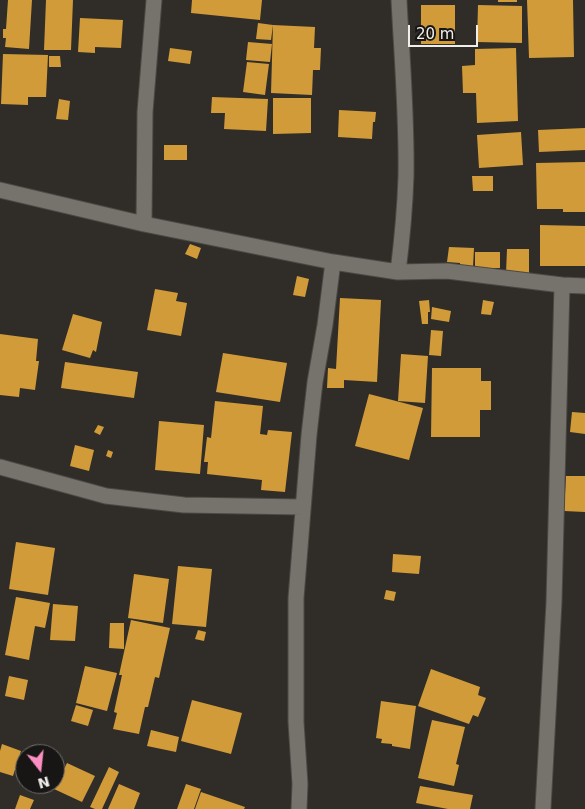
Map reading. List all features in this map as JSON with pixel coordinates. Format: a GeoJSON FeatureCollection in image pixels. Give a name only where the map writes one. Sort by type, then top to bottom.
{"type":"FeatureCollection","features":[{"type":"Feature","properties":{"kind":"street"},"geometry":{"type":"LineString","coordinates":[[144,224],[145,112],[154,0]]}},
{"type":"Feature","properties":{"kind":"street"},"geometry":{"type":"LineString","coordinates":[[398,272],[404,221],[406,177],[406,127],[399,0]]}},
{"type":"Feature","properties":{"kind":"street"},"geometry":{"type":"LineString","coordinates":[[0,190],[144,224],[333,262],[398,272],[447,271],[585,286]]}},
{"type":"Feature","properties":{"kind":"street"},"geometry":{"type":"LineString","coordinates":[[299,809],[300,784],[296,722],[296,598],[315,382],[325,326],[333,262]]}},
{"type":"Feature","properties":{"kind":"street"},"geometry":{"type":"LineString","coordinates":[[543,809],[554,602],[562,285]]}},
{"type":"Feature","properties":{"kind":"street"},"geometry":{"type":"LineString","coordinates":[[0,467],[106,496],[184,505],[303,508]]}},
{"type":"Feature","properties":{"kind":"building"},"geometry":{"type":"Polygon","coordinates":[[[8,0],[32,0],[29,49],[5,47],[6,38],[3,38],[3,29],[6,29],[8,0]]]}},
{"type":"Feature","properties":{"kind":"building"},"geometry":{"type":"Polygon","coordinates":[[[46,0],[73,0],[71,50],[44,50],[46,0]]]}},
{"type":"Feature","properties":{"kind":"building"},"geometry":{"type":"Polygon","coordinates":[[[192,0],[262,0],[260,20],[191,13],[192,0]]]}},
{"type":"Feature","properties":{"kind":"building"},"geometry":{"type":"Polygon","coordinates":[[[498,0],[517,0],[517,2],[498,2],[498,0]]]}},
{"type":"Feature","properties":{"kind":"building"},"geometry":{"type":"Polygon","coordinates":[[[527,0],[573,0],[574,57],[529,58],[527,0]]]}},
{"type":"Feature","properties":{"kind":"building"},"geometry":{"type":"Polygon","coordinates":[[[421,5],[455,5],[455,44],[421,44],[421,5]]]}},
{"type":"Feature","properties":{"kind":"building"},"geometry":{"type":"Polygon","coordinates":[[[478,5],[522,6],[522,43],[477,42],[478,5]]]}},
{"type":"Feature","properties":{"kind":"building"},"geometry":{"type":"Polygon","coordinates":[[[80,18],[123,20],[121,48],[95,47],[95,53],[78,52],[80,18]]]}},
{"type":"Feature","properties":{"kind":"building"},"geometry":{"type":"Polygon","coordinates":[[[258,23],[273,25],[271,40],[256,39],[258,23]]]}},
{"type":"Feature","properties":{"kind":"building"},"geometry":{"type":"Polygon","coordinates":[[[273,25],[315,27],[314,48],[321,48],[320,70],[313,70],[312,95],[271,93],[273,25]]]}},
{"type":"Feature","properties":{"kind":"building"},"geometry":{"type":"Polygon","coordinates":[[[248,42],[272,44],[270,62],[246,60],[248,42]]]}},
{"type":"Feature","properties":{"kind":"building"},"geometry":{"type":"Polygon","coordinates":[[[170,48],[192,51],[190,64],[168,61],[170,48]]]}},
{"type":"Feature","properties":{"kind":"building"},"geometry":{"type":"Polygon","coordinates":[[[516,48],[518,121],[477,123],[476,93],[463,93],[462,66],[475,65],[475,49],[516,48]]]}},
{"type":"Feature","properties":{"kind":"building"},"geometry":{"type":"Polygon","coordinates":[[[3,54],[48,55],[46,97],[28,97],[28,105],[1,104],[3,54]]]}},
{"type":"Feature","properties":{"kind":"building"},"geometry":{"type":"Polygon","coordinates":[[[49,56],[60,56],[61,67],[49,67],[49,56]]]}},
{"type":"Feature","properties":{"kind":"building"},"geometry":{"type":"Polygon","coordinates":[[[247,62],[269,64],[265,95],[243,92],[247,62]]]}},
{"type":"Feature","properties":{"kind":"building"},"geometry":{"type":"Polygon","coordinates":[[[212,97],[268,99],[266,131],[224,129],[225,113],[211,113],[212,97]]]}},
{"type":"Feature","properties":{"kind":"building"},"geometry":{"type":"Polygon","coordinates":[[[273,98],[311,98],[311,133],[273,134],[273,98]]]}},
{"type":"Feature","properties":{"kind":"building"},"geometry":{"type":"Polygon","coordinates":[[[59,99],[70,101],[68,120],[56,119],[59,99]]]}},
{"type":"Feature","properties":{"kind":"building"},"geometry":{"type":"Polygon","coordinates":[[[339,110],[376,112],[375,122],[373,122],[372,139],[338,137],[339,110]]]}},
{"type":"Feature","properties":{"kind":"building"},"geometry":{"type":"Polygon","coordinates":[[[585,128],[585,150],[539,152],[538,130],[585,128]]]}},
{"type":"Feature","properties":{"kind":"building"},"geometry":{"type":"Polygon","coordinates":[[[521,132],[523,165],[479,168],[477,135],[521,132]]]}},
{"type":"Feature","properties":{"kind":"building"},"geometry":{"type":"Polygon","coordinates":[[[164,145],[187,145],[187,160],[164,160],[164,145]]]}},
{"type":"Feature","properties":{"kind":"building"},"geometry":{"type":"Polygon","coordinates":[[[585,162],[585,212],[563,212],[563,209],[537,209],[536,163],[585,162]]]}},
{"type":"Feature","properties":{"kind":"building"},"geometry":{"type":"Polygon","coordinates":[[[472,176],[493,176],[493,191],[473,191],[472,176]]]}},
{"type":"Feature","properties":{"kind":"building"},"geometry":{"type":"Polygon","coordinates":[[[540,225],[585,226],[585,266],[540,266],[540,225]]]}},
{"type":"Feature","properties":{"kind":"building"},"geometry":{"type":"Polygon","coordinates":[[[190,244],[201,248],[197,259],[185,254],[190,244]]]}},
{"type":"Feature","properties":{"kind":"building"},"geometry":{"type":"Polygon","coordinates":[[[449,247],[474,248],[473,267],[447,262],[449,247]]]}},
{"type":"Feature","properties":{"kind":"building"},"geometry":{"type":"Polygon","coordinates":[[[507,249],[529,249],[529,273],[506,273],[507,249]]]}},
{"type":"Feature","properties":{"kind":"building"},"geometry":{"type":"Polygon","coordinates":[[[475,252],[500,252],[500,268],[475,268],[475,252]]]}},
{"type":"Feature","properties":{"kind":"building"},"geometry":{"type":"Polygon","coordinates":[[[297,276],[309,279],[305,297],[293,295],[297,276]]]}},
{"type":"Feature","properties":{"kind":"building"},"geometry":{"type":"Polygon","coordinates":[[[155,289],[178,293],[176,301],[187,303],[181,336],[147,330],[155,289]]]}},
{"type":"Feature","properties":{"kind":"building"},"geometry":{"type":"Polygon","coordinates":[[[340,298],[381,300],[377,382],[344,380],[344,388],[327,388],[328,368],[336,369],[340,298]]]}},
{"type":"Feature","properties":{"kind":"building"},"geometry":{"type":"Polygon","coordinates":[[[429,300],[428,324],[422,324],[419,301],[429,300]]]}},
{"type":"Feature","properties":{"kind":"building"},"geometry":{"type":"Polygon","coordinates":[[[483,300],[494,302],[491,315],[481,314],[483,300]]]}},
{"type":"Feature","properties":{"kind":"building"},"geometry":{"type":"Polygon","coordinates":[[[432,307],[451,311],[449,322],[431,319],[432,307]]]}},
{"type":"Feature","properties":{"kind":"building"},"geometry":{"type":"Polygon","coordinates":[[[73,314],[102,322],[96,352],[93,350],[90,358],[62,350],[73,314]]]}},
{"type":"Feature","properties":{"kind":"building"},"geometry":{"type":"Polygon","coordinates":[[[431,330],[443,331],[441,356],[429,355],[431,330]]]}},
{"type":"Feature","properties":{"kind":"building"},"geometry":{"type":"Polygon","coordinates":[[[0,334],[38,339],[36,361],[39,361],[35,390],[20,388],[19,397],[0,395],[0,334]]]}},
{"type":"Feature","properties":{"kind":"building"},"geometry":{"type":"Polygon","coordinates":[[[223,353],[287,363],[280,402],[216,392],[223,353]]]}},
{"type":"Feature","properties":{"kind":"building"},"geometry":{"type":"Polygon","coordinates":[[[401,354],[428,356],[425,403],[398,401],[401,354]]]}},
{"type":"Feature","properties":{"kind":"building"},"geometry":{"type":"Polygon","coordinates":[[[65,362],[138,372],[134,398],[61,388],[65,362]]]}},
{"type":"Feature","properties":{"kind":"building"},"geometry":{"type":"Polygon","coordinates":[[[432,368],[481,368],[481,381],[491,381],[491,410],[480,410],[480,437],[431,437],[432,368]]]}},
{"type":"Feature","properties":{"kind":"building"},"geometry":{"type":"Polygon","coordinates":[[[369,394],[423,408],[409,460],[355,446],[369,394]]]}},
{"type":"Feature","properties":{"kind":"building"},"geometry":{"type":"Polygon","coordinates":[[[215,401],[263,406],[260,434],[267,435],[268,430],[292,432],[285,492],[261,490],[262,480],[207,474],[208,462],[204,462],[207,437],[211,438],[215,401]]]}},
{"type":"Feature","properties":{"kind":"building"},"geometry":{"type":"Polygon","coordinates":[[[572,412],[585,413],[585,434],[570,432],[572,412]]]}},
{"type":"Feature","properties":{"kind":"building"},"geometry":{"type":"Polygon","coordinates":[[[159,421],[204,425],[200,474],[155,470],[159,421]]]}},
{"type":"Feature","properties":{"kind":"building"},"geometry":{"type":"Polygon","coordinates":[[[98,425],[104,427],[100,435],[94,432],[98,425]]]}},
{"type":"Feature","properties":{"kind":"building"},"geometry":{"type":"Polygon","coordinates":[[[75,445],[94,450],[89,471],[70,466],[75,445]]]}},
{"type":"Feature","properties":{"kind":"building"},"geometry":{"type":"Polygon","coordinates":[[[108,450],[113,452],[111,458],[106,456],[108,450]]]}},
{"type":"Feature","properties":{"kind":"building"},"geometry":{"type":"Polygon","coordinates":[[[566,476],[585,476],[585,512],[564,511],[566,476]]]}},
{"type":"Feature","properties":{"kind":"building"},"geometry":{"type":"Polygon","coordinates":[[[16,542],[55,548],[48,595],[9,589],[16,542]]]}},
{"type":"Feature","properties":{"kind":"building"},"geometry":{"type":"Polygon","coordinates":[[[393,554],[421,556],[419,574],[392,572],[393,554]]]}},
{"type":"Feature","properties":{"kind":"building"},"geometry":{"type":"Polygon","coordinates":[[[178,566],[212,569],[206,627],[172,624],[178,566]]]}},
{"type":"Feature","properties":{"kind":"building"},"geometry":{"type":"Polygon","coordinates":[[[134,574],[169,579],[163,623],[128,618],[134,574]]]}},
{"type":"Feature","properties":{"kind":"building"},"geometry":{"type":"Polygon","coordinates":[[[386,590],[396,592],[394,601],[384,599],[386,590]]]}},
{"type":"Feature","properties":{"kind":"building"},"geometry":{"type":"Polygon","coordinates":[[[16,597],[50,603],[45,628],[35,626],[29,660],[5,655],[16,597]]]}},
{"type":"Feature","properties":{"kind":"building"},"geometry":{"type":"Polygon","coordinates":[[[53,604],[78,606],[75,641],[50,640],[53,604]]]}},
{"type":"Feature","properties":{"kind":"building"},"geometry":{"type":"Polygon","coordinates":[[[131,620],[170,628],[159,678],[155,677],[148,707],[145,707],[139,734],[113,729],[117,713],[114,712],[122,675],[119,675],[131,620]]]}},
{"type":"Feature","properties":{"kind":"building"},"geometry":{"type":"Polygon","coordinates":[[[110,623],[124,623],[124,649],[109,648],[110,623]]]}},
{"type":"Feature","properties":{"kind":"building"},"geometry":{"type":"Polygon","coordinates":[[[198,630],[206,632],[204,641],[195,639],[198,630]]]}},
{"type":"Feature","properties":{"kind":"building"},"geometry":{"type":"Polygon","coordinates":[[[85,666],[117,673],[107,711],[76,703],[85,666]]]}},
{"type":"Feature","properties":{"kind":"building"},"geometry":{"type":"Polygon","coordinates":[[[431,669],[480,687],[478,695],[486,698],[478,717],[473,715],[469,724],[418,706],[431,669]]]}},
{"type":"Feature","properties":{"kind":"building"},"geometry":{"type":"Polygon","coordinates":[[[9,676],[28,680],[24,700],[5,696],[9,676]]]}},
{"type":"Feature","properties":{"kind":"building"},"geometry":{"type":"Polygon","coordinates":[[[192,700],[242,713],[231,754],[181,741],[192,700]]]}},
{"type":"Feature","properties":{"kind":"building"},"geometry":{"type":"Polygon","coordinates":[[[381,701],[416,706],[410,749],[381,743],[382,739],[376,738],[381,701]]]}},
{"type":"Feature","properties":{"kind":"building"},"geometry":{"type":"Polygon","coordinates":[[[76,705],[93,710],[88,726],[71,721],[76,705]]]}},
{"type":"Feature","properties":{"kind":"building"},"geometry":{"type":"Polygon","coordinates":[[[432,720],[465,727],[456,764],[459,765],[454,786],[418,778],[432,720]]]}},
{"type":"Feature","properties":{"kind":"building"},"geometry":{"type":"Polygon","coordinates":[[[151,730],[179,737],[176,752],[147,746],[151,730]]]}},
{"type":"Feature","properties":{"kind":"building"},"geometry":{"type":"Polygon","coordinates":[[[2,744],[15,749],[15,770],[13,776],[0,772],[2,744]]]}},
{"type":"Feature","properties":{"kind":"building"},"geometry":{"type":"Polygon","coordinates":[[[67,763],[95,776],[82,802],[65,794],[65,767],[67,763]]]}},
{"type":"Feature","properties":{"kind":"building"},"geometry":{"type":"Polygon","coordinates":[[[109,767],[119,772],[102,809],[90,807],[109,767]]]}},
{"type":"Feature","properties":{"kind":"building"},"geometry":{"type":"Polygon","coordinates":[[[119,784],[140,793],[134,809],[108,809],[119,784]]]}},
{"type":"Feature","properties":{"kind":"building"},"geometry":{"type":"Polygon","coordinates":[[[186,784],[201,789],[194,809],[177,809],[186,784]]]}},
{"type":"Feature","properties":{"kind":"building"},"geometry":{"type":"Polygon","coordinates":[[[420,786],[473,795],[470,809],[448,809],[416,803],[420,786]]]}},
{"type":"Feature","properties":{"kind":"building"},"geometry":{"type":"Polygon","coordinates":[[[201,792],[245,807],[244,809],[195,809],[201,792]]]}},
{"type":"Feature","properties":{"kind":"building"},"geometry":{"type":"Polygon","coordinates":[[[20,795],[34,800],[30,809],[15,809],[20,795]]]}}]}
